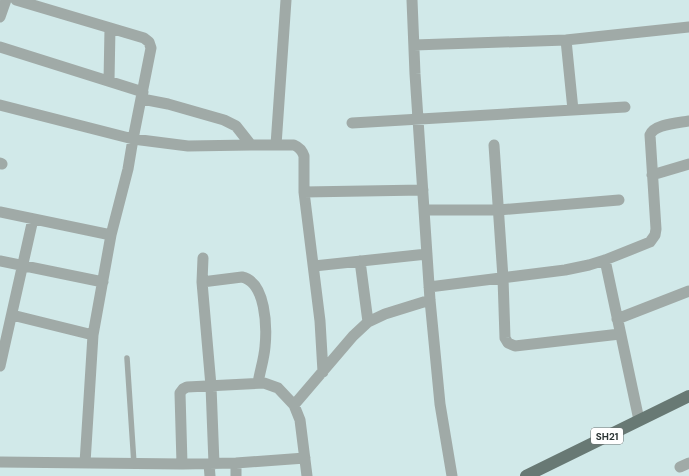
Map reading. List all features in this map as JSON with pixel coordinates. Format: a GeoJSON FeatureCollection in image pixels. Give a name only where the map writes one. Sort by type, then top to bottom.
{"type":"FeatureCollection","features":[{"type":"Feature","properties":{"kind":"main road","name":"SH21"},"geometry":{"type":"LineString","coordinates":[[526,476],[538,473],[639,420],[689,396]]}},
{"type":"Feature","properties":{"kind":"street"},"geometry":{"type":"LineString","coordinates":[[0,17],[6,0]]}},
{"type":"Feature","properties":{"kind":"street"},"geometry":{"type":"LineString","coordinates":[[16,0],[144,38],[151,48],[132,139],[128,169],[111,235],[93,335],[85,463]]}},
{"type":"Feature","properties":{"kind":"street"},"geometry":{"type":"LineString","coordinates":[[276,145],[286,0]]}},
{"type":"Feature","properties":{"kind":"street"},"geometry":{"type":"LineString","coordinates":[[412,0],[422,190],[430,300],[440,404],[452,476]]}},
{"type":"Feature","properties":{"kind":"street"},"geometry":{"type":"LineString","coordinates":[[414,45],[566,40],[689,27]]}},
{"type":"Feature","properties":{"kind":"street"},"geometry":{"type":"LineString","coordinates":[[109,81],[110,28]]}},
{"type":"Feature","properties":{"kind":"street"},"geometry":{"type":"LineString","coordinates":[[566,40],[573,110]]}},
{"type":"Feature","properties":{"kind":"street"},"geometry":{"type":"LineString","coordinates":[[0,47],[109,81],[168,104],[224,120],[236,126],[251,144]]}},
{"type":"Feature","properties":{"kind":"street"},"geometry":{"type":"LineString","coordinates":[[0,105],[132,139],[188,146],[251,144],[298,147],[303,152],[304,192],[320,321],[323,372]]}},
{"type":"Feature","properties":{"kind":"street"},"geometry":{"type":"LineString","coordinates":[[352,123],[625,106]]}},
{"type":"Feature","properties":{"kind":"street"},"geometry":{"type":"LineString","coordinates":[[429,287],[565,270],[605,260],[645,244],[653,239],[656,229],[650,141],[652,132],[658,127],[689,121]]}},
{"type":"Feature","properties":{"kind":"street"},"geometry":{"type":"LineString","coordinates":[[494,145],[503,278],[505,338],[509,344],[515,346],[620,334]]}},
{"type":"Feature","properties":{"kind":"street"},"geometry":{"type":"LineString","coordinates":[[652,175],[689,164]]}},
{"type":"Feature","properties":{"kind":"street"},"geometry":{"type":"LineString","coordinates":[[304,192],[422,190]]}},
{"type":"Feature","properties":{"kind":"street"},"geometry":{"type":"LineString","coordinates":[[424,210],[498,210],[619,200]]}},
{"type":"Feature","properties":{"kind":"street"},"geometry":{"type":"LineString","coordinates":[[0,212],[111,235]]}},
{"type":"Feature","properties":{"kind":"street"},"geometry":{"type":"LineString","coordinates":[[0,365],[33,219]]}},
{"type":"Feature","properties":{"kind":"street"},"geometry":{"type":"LineString","coordinates":[[314,266],[427,254]]}},
{"type":"Feature","properties":{"kind":"street"},"geometry":{"type":"LineString","coordinates":[[203,258],[202,282],[211,386],[212,464],[210,476]]}},
{"type":"Feature","properties":{"kind":"street"},"geometry":{"type":"LineString","coordinates":[[605,260],[639,420]]}},
{"type":"Feature","properties":{"kind":"street"},"geometry":{"type":"LineString","coordinates":[[0,261],[103,282]]}},
{"type":"Feature","properties":{"kind":"street"},"geometry":{"type":"LineString","coordinates":[[360,261],[368,322]]}},
{"type":"Feature","properties":{"kind":"street"},"geometry":{"type":"LineString","coordinates":[[202,282],[242,277],[252,281],[256,287],[263,307],[266,334],[265,348],[258,383]]}},
{"type":"Feature","properties":{"kind":"street"},"geometry":{"type":"LineString","coordinates":[[617,319],[689,291]]}},
{"type":"Feature","properties":{"kind":"street"},"geometry":{"type":"LineString","coordinates":[[294,404],[353,336],[368,322],[385,314],[430,300]]}},
{"type":"Feature","properties":{"kind":"street"},"geometry":{"type":"LineString","coordinates":[[12,315],[93,335]]}},
{"type":"Feature","properties":{"kind":"street"},"geometry":{"type":"LineString","coordinates":[[182,464],[181,391],[188,387],[258,383],[269,384],[278,388],[294,404],[300,420],[307,476]]}},
{"type":"Feature","properties":{"kind":"street"},"geometry":{"type":"LineString","coordinates":[[0,462],[212,464],[305,458]]}},
{"type":"Feature","properties":{"kind":"street"},"geometry":{"type":"LineString","coordinates":[[236,463],[236,476]]}},
{"type":"Feature","properties":{"kind":"lane"},"geometry":{"type":"LineString","coordinates":[[127,358],[134,464]]}}]}
